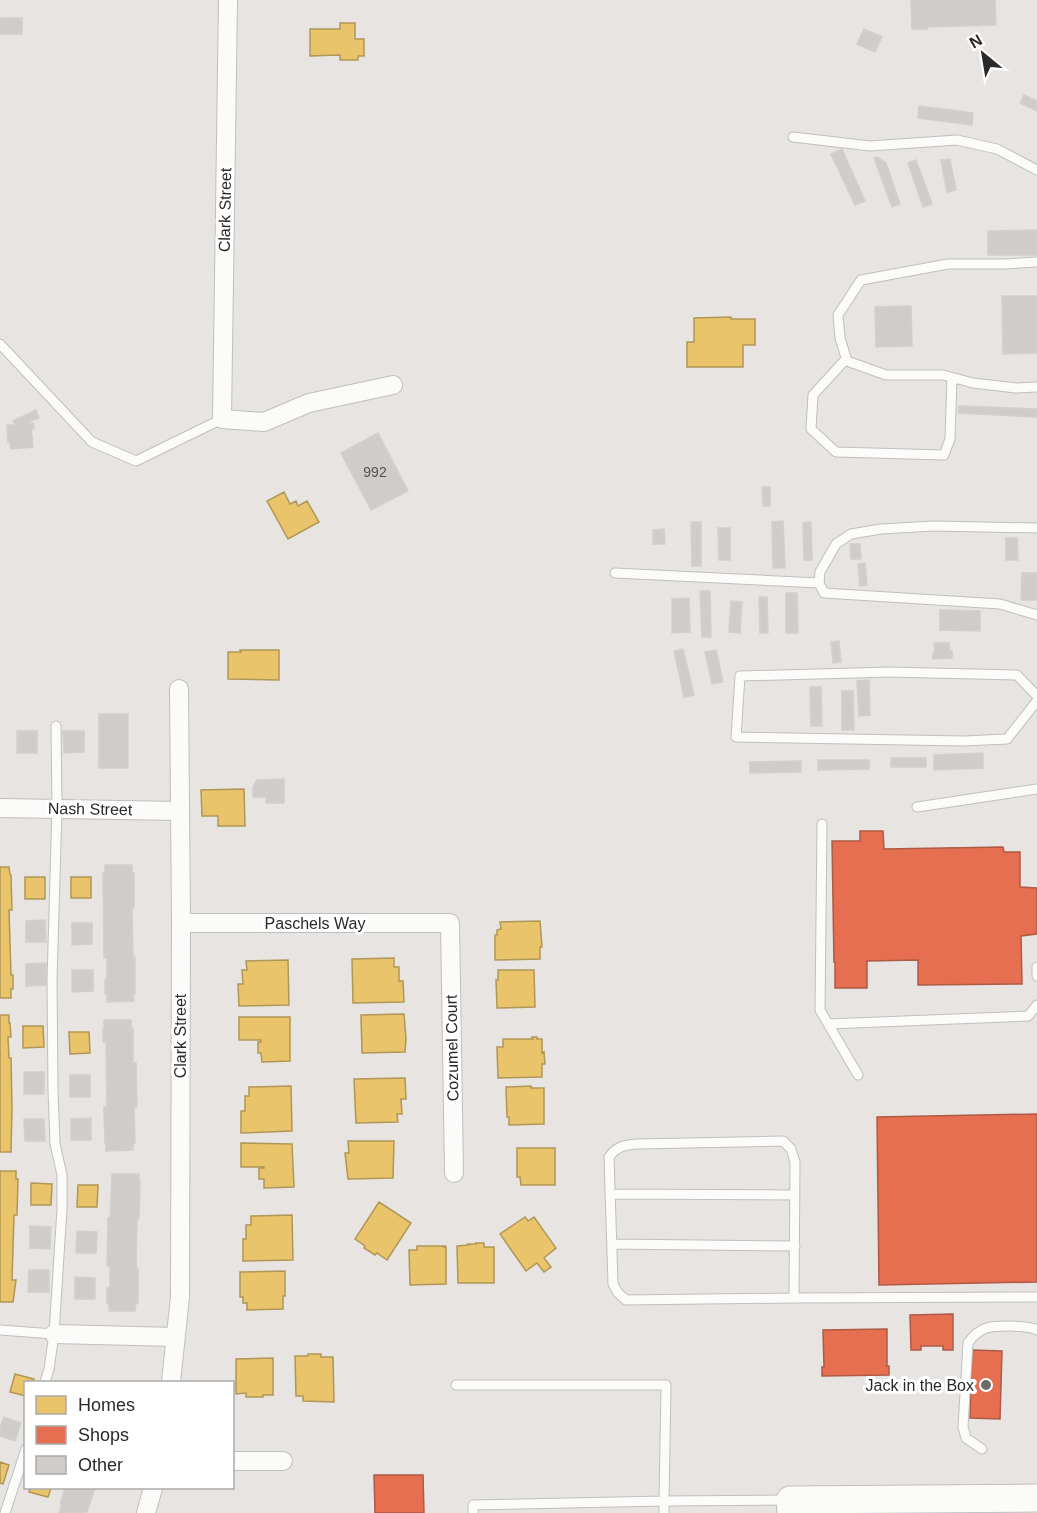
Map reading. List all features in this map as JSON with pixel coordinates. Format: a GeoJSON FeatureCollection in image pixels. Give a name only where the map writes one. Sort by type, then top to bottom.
{"type":"FeatureCollection","features":[{"type":"Feature","properties":{"kind":"street","name":"Clark Street"},"geometry":{"type":"LineString","coordinates":[[222,419],[228,0]]}},
{"type":"Feature","properties":{"kind":"street"},"geometry":{"type":"LineString","coordinates":[[222,419],[264,422],[309,403],[393,385]]}},
{"type":"Feature","properties":{"kind":"street","name":"Clark Street"},"geometry":{"type":"LineString","coordinates":[[171,1381],[180,1297],[179,689]]}},
{"type":"Feature","properties":{"kind":"street","name":"Nash Street"},"geometry":{"type":"LineString","coordinates":[[0,808],[179,811]]}},
{"type":"Feature","properties":{"kind":"street","name":"Paschels Way"},"geometry":{"type":"LineString","coordinates":[[181,923],[450,923]]}},
{"type":"Feature","properties":{"kind":"street","name":"Cozumel Court"},"geometry":{"type":"LineString","coordinates":[[450,923],[454,1173]]}},
{"type":"Feature","properties":{"kind":"street"},"geometry":{"type":"LineString","coordinates":[[54,1334],[175,1337]]}},
{"type":"Feature","properties":{"kind":"street"},"geometry":{"type":"LineString","coordinates":[[234,1461],[283,1461]]}},
{"type":"Feature","properties":{"kind":"street"},"geometry":{"type":"LineString","coordinates":[[146,1513],[153,1489]]}},
{"type":"Feature","properties":{"kind":"street"},"geometry":{"type":"LineString","coordinates":[[791,1507],[877,1506],[1037,1498]]}},
{"type":"Feature","properties":{"kind":"lane"},"geometry":{"type":"LineString","coordinates":[[793,137],[870,146],[957,140],[997,149],[1037,170]]}},
{"type":"Feature","properties":{"kind":"lane"},"geometry":{"type":"LineString","coordinates":[[1037,262],[948,264],[861,280],[838,315],[840,338],[847,361],[886,375],[943,375],[973,383],[1016,388],[1037,387]]}},
{"type":"Feature","properties":{"kind":"lane"},"geometry":{"type":"LineString","coordinates":[[0,344],[92,441],[136,461],[222,419]]}},
{"type":"Feature","properties":{"kind":"lane"},"geometry":{"type":"LineString","coordinates":[[846,359],[813,395],[811,429],[837,452],[944,455],[951,439],[952,378]]}},
{"type":"Feature","properties":{"kind":"lane"},"geometry":{"type":"LineString","coordinates":[[1037,528],[934,526],[851,534],[836,544],[820,572],[819,584],[824,593],[1000,604],[1037,615]]}},
{"type":"Feature","properties":{"kind":"lane"},"geometry":{"type":"LineString","coordinates":[[615,573],[819,584]]}},
{"type":"Feature","properties":{"kind":"lane"},"geometry":{"type":"LineString","coordinates":[[1037,696],[1017,675],[890,672],[740,676],[736,737],[964,741],[1007,739],[1037,701]]}},
{"type":"Feature","properties":{"kind":"lane"},"geometry":{"type":"LineString","coordinates":[[46,1381],[54,1334],[62,1198],[62,1175],[55,1144],[53,1090],[52,980],[57,809],[56,726]]}},
{"type":"Feature","properties":{"kind":"lane"},"geometry":{"type":"LineString","coordinates":[[917,807],[1037,789]]}},
{"type":"Feature","properties":{"kind":"lane"},"geometry":{"type":"LineString","coordinates":[[822,824],[820,1010],[858,1075]]}},
{"type":"Feature","properties":{"kind":"lane"},"geometry":{"type":"LineString","coordinates":[[1037,967],[1037,976]]}},
{"type":"Feature","properties":{"kind":"lane"},"geometry":{"type":"LineString","coordinates":[[828,1024],[1028,1016],[1037,1005]]}},
{"type":"Feature","properties":{"kind":"lane"},"geometry":{"type":"LineString","coordinates":[[794,1298],[795,1162],[791,1149],[783,1141],[625,1145],[614,1150],[609,1157],[613,1284],[618,1293],[626,1299],[1037,1297]]}},
{"type":"Feature","properties":{"kind":"lane"},"geometry":{"type":"LineString","coordinates":[[610,1194],[795,1196]]}},
{"type":"Feature","properties":{"kind":"lane"},"geometry":{"type":"LineString","coordinates":[[612,1244],[795,1246]]}},
{"type":"Feature","properties":{"kind":"lane"},"geometry":{"type":"LineString","coordinates":[[982,1449],[966,1438],[963,1427],[968,1343],[975,1334],[992,1326],[1031,1327],[1037,1330]]}},
{"type":"Feature","properties":{"kind":"lane"},"geometry":{"type":"LineString","coordinates":[[0,1330],[54,1334]]}},
{"type":"Feature","properties":{"kind":"lane"},"geometry":{"type":"LineString","coordinates":[[456,1385],[666,1385],[664,1513]]}},
{"type":"Feature","properties":{"kind":"lane"},"geometry":{"type":"LineString","coordinates":[[5,1513],[24,1455]]}},
{"type":"Feature","properties":{"kind":"lane"},"geometry":{"type":"LineString","coordinates":[[473,1513],[473,1505],[664,1501],[791,1507]]}},
{"type":"Feature","properties":{"kind":"building: Homes"},"geometry":{"type":"Polygon","coordinates":[[[340,23],[355,23],[355,39],[364,39],[364,56],[358,56],[358,60],[340,60],[340,55],[310,56],[310,29],[340,29],[340,23]]]}},
{"type":"Feature","properties":{"kind":"building: Homes"},"geometry":{"type":"Polygon","coordinates":[[[731,317],[731,319],[755,319],[755,345],[743,345],[743,367],[687,367],[687,342],[694,342],[694,318],[731,317]]]}},
{"type":"Feature","properties":{"kind":"building: Homes"},"geometry":{"type":"Polygon","coordinates":[[[284,492],[290,504],[296,501],[298,506],[307,501],[319,522],[288,539],[267,501],[284,492]]]}},
{"type":"Feature","properties":{"kind":"building: Homes"},"geometry":{"type":"Polygon","coordinates":[[[240,650],[279,650],[279,680],[228,679],[228,652],[241,652],[240,650]]]}},
{"type":"Feature","properties":{"kind":"building: Homes"},"geometry":{"type":"Polygon","coordinates":[[[244,789],[245,826],[218,826],[218,816],[202,816],[201,790],[244,789]]]}},
{"type":"Feature","properties":{"kind":"building: Homes"},"geometry":{"type":"Polygon","coordinates":[[[0,867],[9,867],[11,875],[12,910],[9,910],[13,989],[11,989],[11,998],[0,998],[0,867]]]}},
{"type":"Feature","properties":{"kind":"building: Homes"},"geometry":{"type":"Polygon","coordinates":[[[25,877],[45,877],[45,899],[25,899],[25,877]]]}},
{"type":"Feature","properties":{"kind":"building: Homes"},"geometry":{"type":"Polygon","coordinates":[[[71,877],[91,877],[91,898],[71,898],[71,877]]]}},
{"type":"Feature","properties":{"kind":"building: Homes"},"geometry":{"type":"Polygon","coordinates":[[[540,921],[542,947],[540,947],[540,959],[495,960],[495,935],[497,935],[497,930],[501,929],[500,922],[540,921]]]}},
{"type":"Feature","properties":{"kind":"building: Homes"},"geometry":{"type":"Polygon","coordinates":[[[394,958],[394,967],[399,967],[399,981],[403,981],[404,1002],[353,1003],[352,959],[394,958]]]}},
{"type":"Feature","properties":{"kind":"building: Homes"},"geometry":{"type":"Polygon","coordinates":[[[288,960],[289,1005],[239,1006],[238,984],[243,984],[242,970],[247,970],[246,961],[288,960]]]}},
{"type":"Feature","properties":{"kind":"building: Homes"},"geometry":{"type":"Polygon","coordinates":[[[498,970],[534,970],[535,1007],[497,1008],[498,970]]]}},
{"type":"Feature","properties":{"kind":"building: Homes"},"geometry":{"type":"Polygon","coordinates":[[[404,1014],[405,1052],[362,1053],[361,1015],[404,1014]]]}},
{"type":"Feature","properties":{"kind":"building: Homes"},"geometry":{"type":"Polygon","coordinates":[[[0,1015],[9,1015],[10,1023],[11,1037],[8,1037],[9,1058],[11,1058],[11,1152],[0,1152],[0,1015]]]}},
{"type":"Feature","properties":{"kind":"building: Homes"},"geometry":{"type":"Polygon","coordinates":[[[239,1017],[290,1017],[290,1061],[262,1062],[261,1053],[258,1053],[258,1042],[261,1040],[239,1040],[239,1017]]]}},
{"type":"Feature","properties":{"kind":"building: Homes"},"geometry":{"type":"Polygon","coordinates":[[[23,1026],[43,1026],[44,1047],[23,1048],[23,1026]]]}},
{"type":"Feature","properties":{"kind":"building: Homes"},"geometry":{"type":"Polygon","coordinates":[[[69,1032],[89,1032],[90,1053],[70,1054],[69,1032]]]}},
{"type":"Feature","properties":{"kind":"building: Homes"},"geometry":{"type":"Polygon","coordinates":[[[532,1037],[542,1039],[545,1064],[542,1064],[542,1077],[498,1078],[497,1047],[503,1047],[503,1039],[533,1039],[532,1037]]]}},
{"type":"Feature","properties":{"kind":"building: Homes"},"geometry":{"type":"Polygon","coordinates":[[[405,1078],[406,1099],[401,1099],[402,1114],[397,1114],[398,1122],[356,1123],[354,1079],[405,1078]]]}},
{"type":"Feature","properties":{"kind":"building: Homes"},"geometry":{"type":"Polygon","coordinates":[[[291,1086],[292,1131],[241,1133],[241,1111],[245,1111],[245,1096],[249,1096],[249,1087],[291,1086]]]}},
{"type":"Feature","properties":{"kind":"building: Homes"},"geometry":{"type":"Polygon","coordinates":[[[531,1086],[531,1088],[544,1088],[544,1124],[509,1125],[506,1087],[531,1086]]]}},
{"type":"Feature","properties":{"kind":"building: Homes"},"geometry":{"type":"Polygon","coordinates":[[[348,1141],[394,1141],[393,1178],[348,1179],[345,1153],[349,1153],[348,1141]]]}},
{"type":"Feature","properties":{"kind":"building: Homes"},"geometry":{"type":"Polygon","coordinates":[[[241,1143],[292,1144],[294,1187],[264,1188],[264,1179],[259,1179],[259,1168],[264,1167],[241,1167],[241,1143]]]}},
{"type":"Feature","properties":{"kind":"building: Homes"},"geometry":{"type":"Polygon","coordinates":[[[517,1148],[555,1148],[555,1185],[521,1185],[520,1177],[517,1177],[517,1148]]]}},
{"type":"Feature","properties":{"kind":"building: Homes"},"geometry":{"type":"Polygon","coordinates":[[[0,1171],[16,1171],[16,1179],[18,1179],[17,1215],[14,1215],[12,1280],[16,1280],[13,1302],[0,1302],[0,1171]]]}},
{"type":"Feature","properties":{"kind":"building: Homes"},"geometry":{"type":"Polygon","coordinates":[[[31,1183],[52,1184],[51,1205],[31,1205],[31,1183]]]}},
{"type":"Feature","properties":{"kind":"building: Homes"},"geometry":{"type":"Polygon","coordinates":[[[78,1185],[98,1185],[97,1207],[77,1207],[78,1185]]]}},
{"type":"Feature","properties":{"kind":"building: Homes"},"geometry":{"type":"Polygon","coordinates":[[[379,1202],[411,1223],[387,1260],[364,1248],[365,1246],[355,1239],[379,1202]]]}},
{"type":"Feature","properties":{"kind":"building: Homes"},"geometry":{"type":"Polygon","coordinates":[[[292,1215],[293,1260],[243,1261],[243,1239],[246,1239],[246,1225],[251,1225],[251,1216],[292,1215]]]}},
{"type":"Feature","properties":{"kind":"building: Homes"},"geometry":{"type":"Polygon","coordinates":[[[525,1217],[528,1221],[534,1217],[556,1248],[544,1258],[551,1267],[544,1272],[537,1263],[526,1271],[500,1234],[525,1217]]]}},
{"type":"Feature","properties":{"kind":"building: Homes"},"geometry":{"type":"Polygon","coordinates":[[[484,1243],[484,1247],[494,1247],[494,1283],[458,1283],[457,1246],[484,1243]]]}},
{"type":"Feature","properties":{"kind":"building: Homes"},"geometry":{"type":"Polygon","coordinates":[[[417,1246],[446,1247],[446,1284],[410,1285],[409,1250],[417,1250],[417,1246]]]}},
{"type":"Feature","properties":{"kind":"building: Homes"},"geometry":{"type":"Polygon","coordinates":[[[285,1271],[283,1309],[247,1310],[247,1303],[243,1303],[243,1297],[240,1297],[240,1272],[285,1271]]]}},
{"type":"Feature","properties":{"kind":"building: Homes"},"geometry":{"type":"Polygon","coordinates":[[[308,1354],[333,1357],[334,1402],[303,1401],[303,1396],[296,1396],[295,1356],[308,1356],[308,1354]]]}},
{"type":"Feature","properties":{"kind":"building: Homes"},"geometry":{"type":"Polygon","coordinates":[[[273,1358],[273,1395],[246,1397],[246,1393],[236,1394],[236,1359],[273,1358]]]}},
{"type":"Feature","properties":{"kind":"building: Homes"},"geometry":{"type":"Polygon","coordinates":[[[15,1374],[34,1379],[33,1381],[24,1381],[24,1396],[10,1392],[15,1374]]]}},
{"type":"Feature","properties":{"kind":"building: Homes"},"geometry":{"type":"Polygon","coordinates":[[[0,1462],[9,1465],[3,1484],[0,1483],[0,1462]]]}},
{"type":"Feature","properties":{"kind":"building: Homes"},"geometry":{"type":"Polygon","coordinates":[[[30,1489],[51,1489],[48,1497],[29,1492],[30,1489]]]}},
{"type":"Feature","properties":{"kind":"building: Shops"},"geometry":{"type":"Polygon","coordinates":[[[860,831],[883,831],[884,849],[1003,847],[1004,852],[1020,852],[1020,887],[1037,888],[1037,934],[1021,936],[1022,984],[918,985],[918,960],[867,961],[867,988],[835,988],[832,841],[860,841],[860,831]]]}},
{"type":"Feature","properties":{"kind":"building: Shops"},"geometry":{"type":"Polygon","coordinates":[[[1037,1114],[1037,1282],[879,1285],[877,1117],[1037,1114]]]}},
{"type":"Feature","properties":{"kind":"building: Shops"},"geometry":{"type":"Polygon","coordinates":[[[953,1314],[953,1350],[943,1350],[943,1346],[921,1346],[921,1350],[911,1350],[910,1315],[953,1314]]]}},
{"type":"Feature","properties":{"kind":"building: Shops"},"geometry":{"type":"Polygon","coordinates":[[[887,1329],[889,1375],[822,1376],[822,1367],[824,1367],[823,1330],[887,1329]]]}},
{"type":"Feature","properties":{"kind":"building: Shops","name":"Jack in the Box"},"geometry":{"type":"Polygon","coordinates":[[[972,1350],[1002,1351],[1000,1419],[970,1418],[972,1350]]]}},
{"type":"Feature","properties":{"kind":"building: Shops"},"geometry":{"type":"Polygon","coordinates":[[[374,1475],[423,1475],[424,1513],[375,1513],[374,1475]]]}},
{"type":"Feature","properties":{"kind":"building: Other"},"geometry":{"type":"Polygon","coordinates":[[[911,0],[995,0],[996,25],[912,29],[911,0]]]}},
{"type":"Feature","properties":{"kind":"building: Other"},"geometry":{"type":"Polygon","coordinates":[[[0,18],[22,18],[22,34],[0,34],[0,18]]]}},
{"type":"Feature","properties":{"kind":"building: Other"},"geometry":{"type":"Polygon","coordinates":[[[864,29],[882,37],[875,52],[857,44],[864,29]]]}},
{"type":"Feature","properties":{"kind":"building: Other"},"geometry":{"type":"Polygon","coordinates":[[[1024,95],[1037,101],[1037,111],[1020,103],[1024,95]]]}},
{"type":"Feature","properties":{"kind":"building: Other"},"geometry":{"type":"Polygon","coordinates":[[[919,106],[973,113],[972,125],[918,118],[919,106]]]}},
{"type":"Feature","properties":{"kind":"building: Other"},"geometry":{"type":"Polygon","coordinates":[[[842,149],[865,201],[855,205],[831,154],[842,149]]]}},
{"type":"Feature","properties":{"kind":"building: Other"},"geometry":{"type":"Polygon","coordinates":[[[877,157],[886,163],[900,204],[892,207],[874,158],[877,157]]]}},
{"type":"Feature","properties":{"kind":"building: Other"},"geometry":{"type":"Polygon","coordinates":[[[950,159],[956,190],[947,192],[941,160],[950,159]]]}},
{"type":"Feature","properties":{"kind":"building: Other"},"geometry":{"type":"Polygon","coordinates":[[[916,160],[932,204],[923,207],[908,163],[916,160]]]}},
{"type":"Feature","properties":{"kind":"building: Other"},"geometry":{"type":"Polygon","coordinates":[[[1037,230],[1037,255],[988,255],[988,231],[1037,230]]]}},
{"type":"Feature","properties":{"kind":"building: Other"},"geometry":{"type":"Polygon","coordinates":[[[1002,296],[1037,296],[1037,353],[1003,354],[1002,296]]]}},
{"type":"Feature","properties":{"kind":"building: Other"},"geometry":{"type":"Polygon","coordinates":[[[911,306],[912,346],[876,347],[875,307],[911,306]]]}},
{"type":"Feature","properties":{"kind":"building: Other"},"geometry":{"type":"Polygon","coordinates":[[[959,406],[1037,409],[1037,417],[958,413],[959,406]]]}},
{"type":"Feature","properties":{"kind":"building: Other"},"geometry":{"type":"Polygon","coordinates":[[[36,410],[39,418],[30,421],[34,429],[31,429],[33,447],[11,449],[10,442],[8,442],[7,425],[14,425],[13,421],[36,410]]]}},
{"type":"Feature","properties":{"kind":"building: Other"},"geometry":{"type":"Polygon","coordinates":[[[378,433],[408,491],[371,510],[341,453],[378,433]]]}},
{"type":"Feature","properties":{"kind":"building: Other"},"geometry":{"type":"Polygon","coordinates":[[[762,487],[770,487],[770,506],[763,506],[762,487]]]}},
{"type":"Feature","properties":{"kind":"building: Other"},"geometry":{"type":"Polygon","coordinates":[[[783,521],[785,568],[773,568],[772,522],[783,521]]]}},
{"type":"Feature","properties":{"kind":"building: Other"},"geometry":{"type":"Polygon","coordinates":[[[691,522],[701,522],[701,566],[692,566],[691,522]]]}},
{"type":"Feature","properties":{"kind":"building: Other"},"geometry":{"type":"Polygon","coordinates":[[[811,522],[812,560],[804,560],[803,523],[811,522]]]}},
{"type":"Feature","properties":{"kind":"building: Other"},"geometry":{"type":"Polygon","coordinates":[[[718,528],[730,528],[730,560],[719,560],[718,528]]]}},
{"type":"Feature","properties":{"kind":"building: Other"},"geometry":{"type":"Polygon","coordinates":[[[664,529],[665,544],[653,544],[653,530],[664,529]]]}},
{"type":"Feature","properties":{"kind":"building: Other"},"geometry":{"type":"Polygon","coordinates":[[[1006,538],[1017,538],[1018,560],[1006,560],[1006,538]]]}},
{"type":"Feature","properties":{"kind":"building: Other"},"geometry":{"type":"Polygon","coordinates":[[[850,544],[860,544],[861,559],[851,559],[850,544]]]}},
{"type":"Feature","properties":{"kind":"building: Other"},"geometry":{"type":"Polygon","coordinates":[[[865,563],[867,585],[860,586],[858,564],[865,563]]]}},
{"type":"Feature","properties":{"kind":"building: Other"},"geometry":{"type":"Polygon","coordinates":[[[1022,573],[1037,573],[1037,600],[1021,600],[1022,573]]]}},
{"type":"Feature","properties":{"kind":"building: Other"},"geometry":{"type":"Polygon","coordinates":[[[700,591],[710,591],[711,637],[702,637],[700,591]]]}},
{"type":"Feature","properties":{"kind":"building: Other"},"geometry":{"type":"Polygon","coordinates":[[[786,593],[797,593],[798,633],[786,633],[786,593]]]}},
{"type":"Feature","properties":{"kind":"building: Other"},"geometry":{"type":"Polygon","coordinates":[[[759,597],[767,597],[768,633],[760,633],[759,597]]]}},
{"type":"Feature","properties":{"kind":"building: Other"},"geometry":{"type":"Polygon","coordinates":[[[689,598],[690,632],[672,633],[672,599],[689,598]]]}},
{"type":"Feature","properties":{"kind":"building: Other"},"geometry":{"type":"Polygon","coordinates":[[[731,601],[742,602],[740,633],[729,632],[731,601]]]}},
{"type":"Feature","properties":{"kind":"building: Other"},"geometry":{"type":"Polygon","coordinates":[[[940,610],[980,611],[980,631],[940,630],[940,610]]]}},
{"type":"Feature","properties":{"kind":"building: Other"},"geometry":{"type":"Polygon","coordinates":[[[839,641],[841,662],[833,663],[831,642],[839,641]]]}},
{"type":"Feature","properties":{"kind":"building: Other"},"geometry":{"type":"Polygon","coordinates":[[[934,643],[949,643],[952,658],[933,659],[934,643]]]}},
{"type":"Feature","properties":{"kind":"building: Other"},"geometry":{"type":"Polygon","coordinates":[[[683,649],[694,695],[684,697],[674,651],[683,649]]]}},
{"type":"Feature","properties":{"kind":"building: Other"},"geometry":{"type":"Polygon","coordinates":[[[716,650],[723,682],[712,684],[705,652],[716,650]]]}},
{"type":"Feature","properties":{"kind":"building: Other"},"geometry":{"type":"Polygon","coordinates":[[[869,680],[870,715],[859,716],[857,681],[869,680]]]}},
{"type":"Feature","properties":{"kind":"building: Other"},"geometry":{"type":"Polygon","coordinates":[[[810,687],[821,687],[822,726],[811,726],[810,687]]]}},
{"type":"Feature","properties":{"kind":"building: Other"},"geometry":{"type":"Polygon","coordinates":[[[842,691],[853,691],[854,730],[842,730],[842,691]]]}},
{"type":"Feature","properties":{"kind":"building: Other"},"geometry":{"type":"Polygon","coordinates":[[[99,714],[128,714],[128,768],[99,768],[99,714]]]}},
{"type":"Feature","properties":{"kind":"building: Other"},"geometry":{"type":"Polygon","coordinates":[[[17,731],[37,731],[37,753],[17,753],[17,731]]]}},
{"type":"Feature","properties":{"kind":"building: Other"},"geometry":{"type":"Polygon","coordinates":[[[63,731],[84,731],[84,752],[64,753],[63,731]]]}},
{"type":"Feature","properties":{"kind":"building: Other"},"geometry":{"type":"Polygon","coordinates":[[[983,753],[983,768],[934,770],[934,755],[983,753]]]}},
{"type":"Feature","properties":{"kind":"building: Other"},"geometry":{"type":"Polygon","coordinates":[[[891,758],[926,758],[926,767],[891,767],[891,758]]]}},
{"type":"Feature","properties":{"kind":"building: Other"},"geometry":{"type":"Polygon","coordinates":[[[818,760],[869,760],[869,769],[818,770],[818,760]]]}},
{"type":"Feature","properties":{"kind":"building: Other"},"geometry":{"type":"Polygon","coordinates":[[[801,761],[801,772],[750,773],[750,762],[801,761]]]}},
{"type":"Feature","properties":{"kind":"building: Other"},"geometry":{"type":"Polygon","coordinates":[[[284,779],[284,803],[266,803],[266,797],[253,797],[253,787],[257,780],[284,779]]]}},
{"type":"Feature","properties":{"kind":"building: Other"},"geometry":{"type":"Polygon","coordinates":[[[105,865],[132,865],[132,873],[134,873],[134,908],[132,908],[133,957],[135,957],[134,1001],[107,1002],[107,994],[105,994],[107,958],[104,958],[103,873],[105,873],[105,865]]]}},
{"type":"Feature","properties":{"kind":"building: Other"},"geometry":{"type":"Polygon","coordinates":[[[45,920],[46,942],[26,942],[26,921],[45,920]]]}},
{"type":"Feature","properties":{"kind":"building: Other"},"geometry":{"type":"Polygon","coordinates":[[[72,923],[92,923],[92,944],[72,945],[72,923]]]}},
{"type":"Feature","properties":{"kind":"building: Other"},"geometry":{"type":"Polygon","coordinates":[[[46,963],[46,985],[26,986],[26,964],[46,963]]]}},
{"type":"Feature","properties":{"kind":"building: Other"},"geometry":{"type":"Polygon","coordinates":[[[72,970],[93,970],[93,991],[72,992],[72,970]]]}},
{"type":"Feature","properties":{"kind":"building: Other"},"geometry":{"type":"Polygon","coordinates":[[[104,1020],[131,1020],[131,1028],[133,1028],[137,1107],[134,1107],[135,1143],[133,1143],[133,1150],[106,1151],[104,1020]]]}},
{"type":"Feature","properties":{"kind":"building: Other"},"geometry":{"type":"Polygon","coordinates":[[[24,1072],[44,1072],[44,1094],[24,1094],[24,1072]]]}},
{"type":"Feature","properties":{"kind":"building: Other"},"geometry":{"type":"Polygon","coordinates":[[[70,1075],[90,1075],[90,1097],[70,1097],[70,1075]]]}},
{"type":"Feature","properties":{"kind":"building: Other"},"geometry":{"type":"Polygon","coordinates":[[[91,1118],[91,1140],[71,1140],[71,1119],[91,1118]]]}},
{"type":"Feature","properties":{"kind":"building: Other"},"geometry":{"type":"Polygon","coordinates":[[[24,1119],[44,1119],[45,1141],[25,1141],[24,1119]]]}},
{"type":"Feature","properties":{"kind":"building: Other"},"geometry":{"type":"Polygon","coordinates":[[[112,1174],[139,1174],[136,1268],[138,1268],[138,1303],[136,1303],[135,1311],[109,1311],[109,1302],[107,1303],[107,1288],[110,1288],[110,1266],[107,1266],[112,1174]]]}},
{"type":"Feature","properties":{"kind":"building: Other"},"geometry":{"type":"Polygon","coordinates":[[[30,1226],[51,1227],[50,1249],[30,1248],[30,1226]]]}},
{"type":"Feature","properties":{"kind":"building: Other"},"geometry":{"type":"Polygon","coordinates":[[[77,1231],[97,1232],[96,1253],[76,1253],[77,1231]]]}},
{"type":"Feature","properties":{"kind":"building: Other"},"geometry":{"type":"Polygon","coordinates":[[[29,1270],[49,1270],[49,1292],[28,1292],[29,1270]]]}},
{"type":"Feature","properties":{"kind":"building: Other"},"geometry":{"type":"Polygon","coordinates":[[[75,1277],[95,1278],[95,1299],[75,1299],[75,1277]]]}},
{"type":"Feature","properties":{"kind":"building: Other"},"geometry":{"type":"Polygon","coordinates":[[[4,1417],[21,1423],[15,1441],[0,1436],[4,1417]]]}},
{"type":"Feature","properties":{"kind":"building: Other"},"geometry":{"type":"Polygon","coordinates":[[[65,1489],[95,1489],[87,1512],[59,1513],[62,1504],[60,1504],[65,1489]]]}},
{"type":"Feature","properties":{"kind":"place","name":"Jack in the Box"},"geometry":{"type":"Point","coordinates":[986,1385]}}]}
